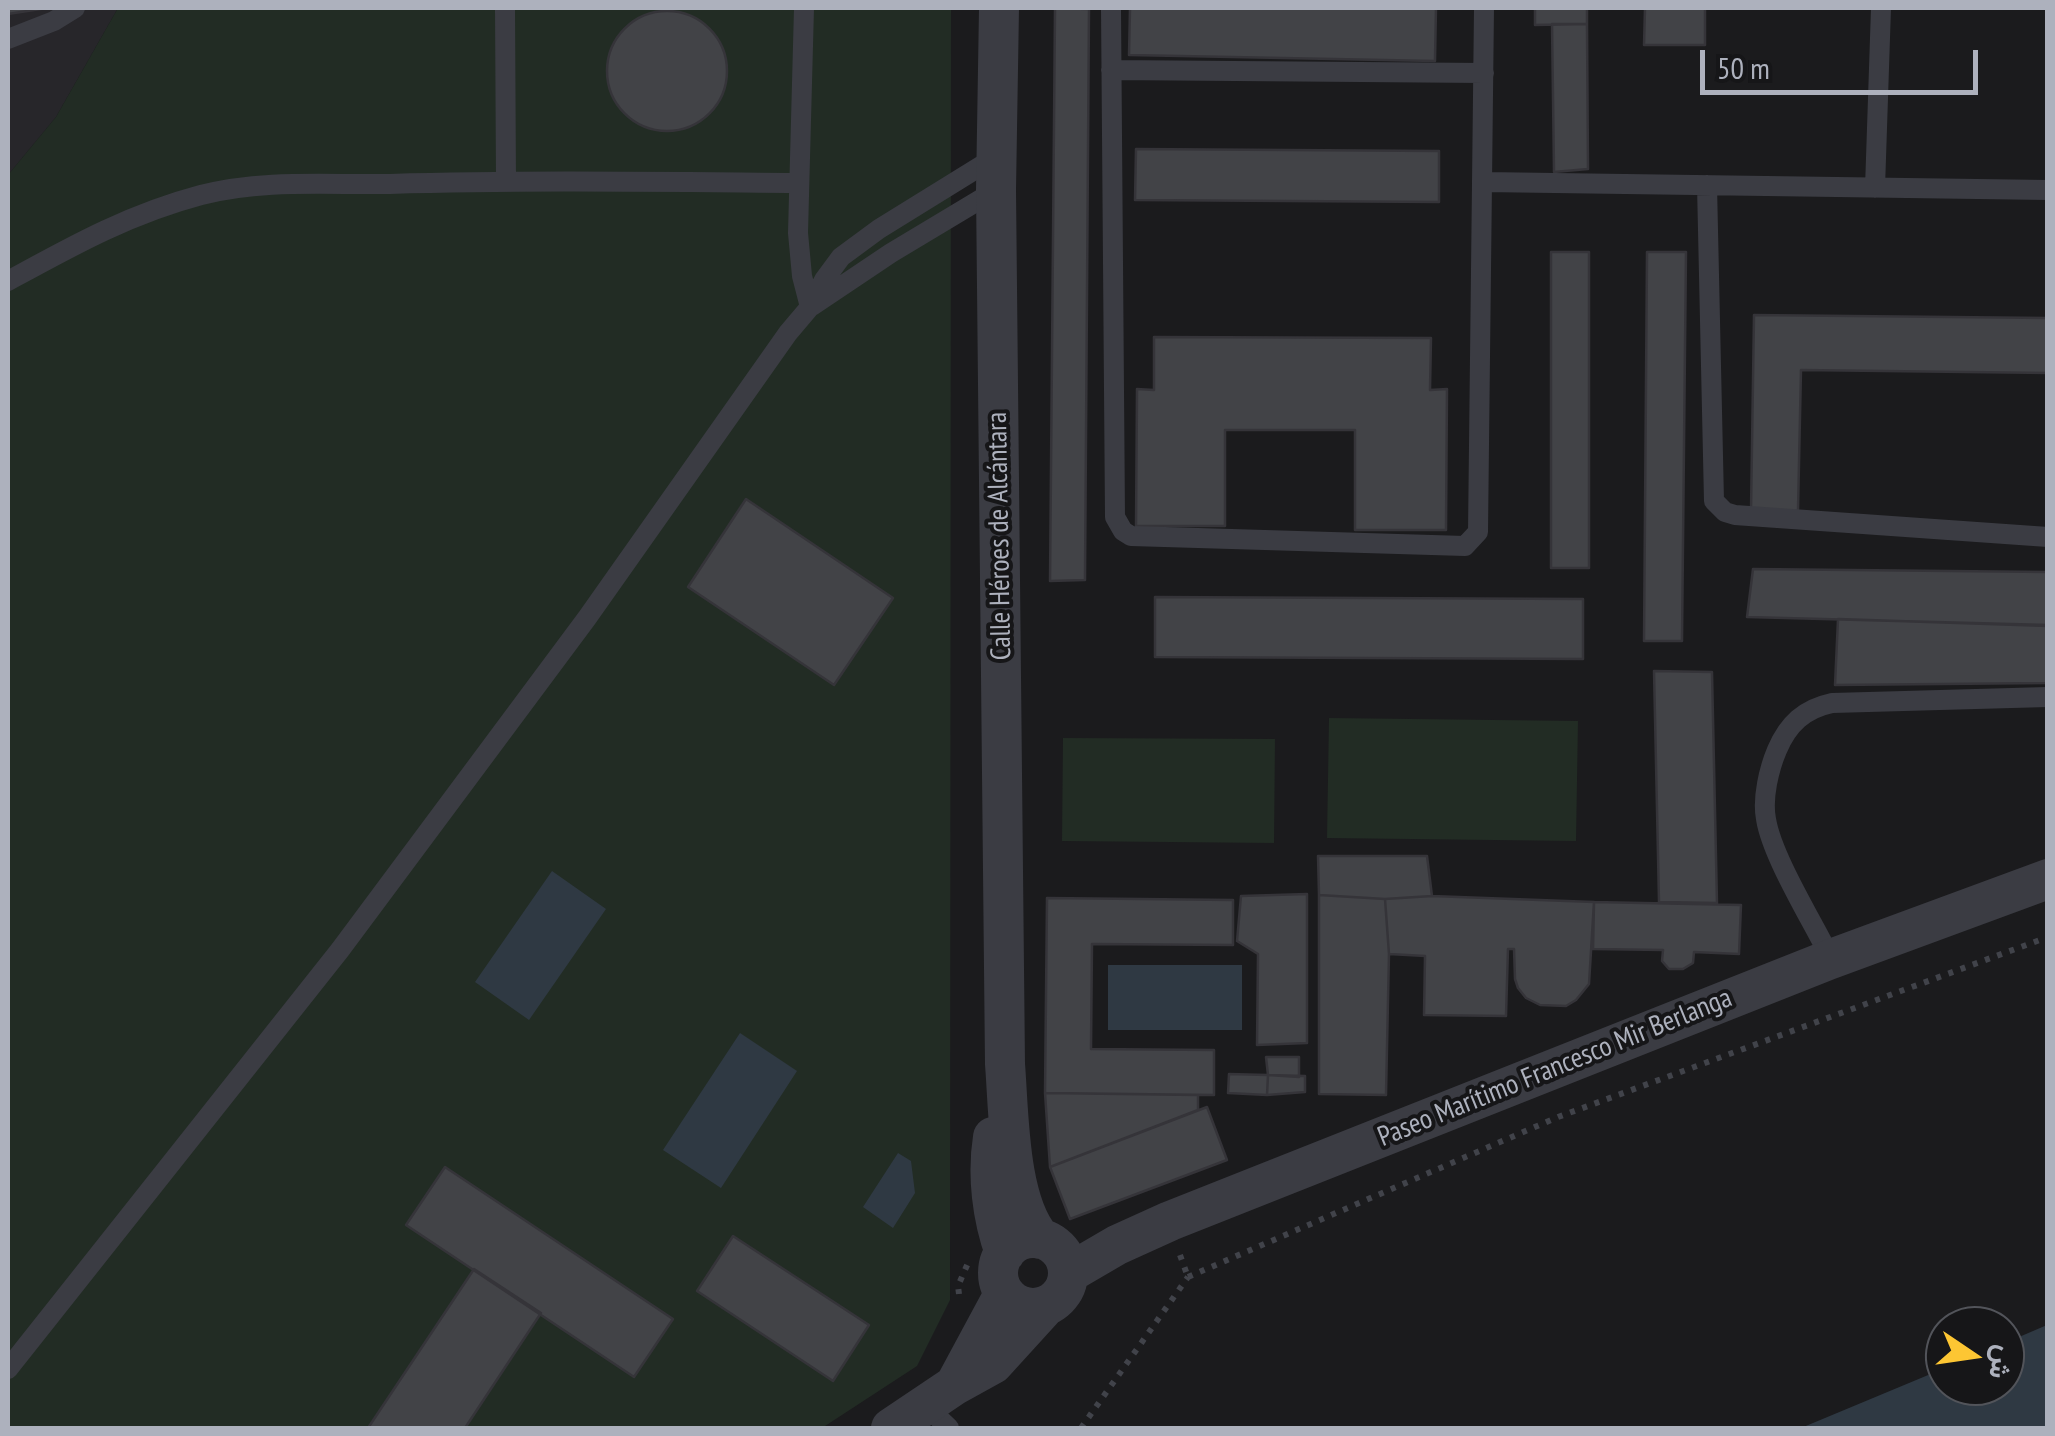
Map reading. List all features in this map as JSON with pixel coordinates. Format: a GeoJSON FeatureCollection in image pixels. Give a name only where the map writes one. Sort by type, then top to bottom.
{"type":"FeatureCollection","features":[{"type":"Feature","properties":{"kind":"street","name":"Calle Héroes de Alcántara"},"geometry":{"type":"LineString","coordinates":[[999,8],[1005,1064],[1019,1185],[1029,1225],[1023,1246]]}},
{"type":"Feature","properties":{"kind":"street","name":"Paseo Marítimo Francesco Mir Berlanga"},"geometry":{"type":"LineString","coordinates":[[1069,1272],[1117,1244],[1170,1221],[1831,959],[2048,879]]}},
{"type":"Feature","properties":{"kind":"street"},"geometry":{"type":"LineString","coordinates":[[891,1428],[943,1406],[994,1364],[1066,1288],[1069,1272],[1057,1247],[1023,1246],[998,1273],[1004,1294],[1022,1307],[1044,1308]]}},
{"type":"Feature","properties":{"kind":"street"},"geometry":{"type":"LineString","coordinates":[[943,1406],[1004,1294]]}},
{"type":"Feature","properties":{"kind":"lane"},"geometry":{"type":"LineString","coordinates":[[8,40],[76,8]]}},
{"type":"Feature","properties":{"kind":"lane"},"geometry":{"type":"LineString","coordinates":[[505,8],[506,181]]}},
{"type":"Feature","properties":{"kind":"lane"},"geometry":{"type":"LineString","coordinates":[[804,8],[799,255],[810,307]]}},
{"type":"Feature","properties":{"kind":"lane"},"geometry":{"type":"LineString","coordinates":[[1111,8],[1116,516],[1123,531],[1131,536],[1466,546],[1478,532],[1484,8]]}},
{"type":"Feature","properties":{"kind":"lane"},"geometry":{"type":"LineString","coordinates":[[1875,188],[1881,8]]}},
{"type":"Feature","properties":{"kind":"lane"},"geometry":{"type":"LineString","coordinates":[[1111,70],[1484,73]]}},
{"type":"Feature","properties":{"kind":"lane"},"geometry":{"type":"LineString","coordinates":[[810,307],[891,253],[997,173]]}},
{"type":"Feature","properties":{"kind":"lane"},"geometry":{"type":"LineString","coordinates":[[8,1368],[340,950],[587,618],[810,307],[841,257],[860,242],[997,173]]}},
{"type":"Feature","properties":{"kind":"lane"},"geometry":{"type":"LineString","coordinates":[[8,281],[106,227],[204,194],[301,183],[799,182]]}},
{"type":"Feature","properties":{"kind":"lane"},"geometry":{"type":"LineString","coordinates":[[1484,182],[2048,190]]}},
{"type":"Feature","properties":{"kind":"lane"},"geometry":{"type":"LineString","coordinates":[[1707,185],[1714,502],[1719,508],[1735,515],[2048,536]]}},
{"type":"Feature","properties":{"kind":"lane"},"geometry":{"type":"LineString","coordinates":[[1831,959],[1770,838],[1764,814],[1774,756],[1795,720],[1812,707],[1832,703],[2048,697]]}},
{"type":"Feature","properties":{"kind":"path"},"geometry":{"type":"LineString","coordinates":[[1082,1428],[1188,1277],[1558,1117],[2048,937]]}},
{"type":"Feature","properties":{"kind":"shaded area"},"geometry":{"type":"Polygon","coordinates":[[[8,8],[118,8],[56,117],[8,175],[8,8]]]}},
{"type":"Feature","properties":{"kind":"shaded area"},"geometry":{"type":"Polygon","coordinates":[[[118,8],[951,8],[950,1300],[917,1366],[822,1428],[8,1428],[8,175],[56,117],[118,8]]]}},
{"type":"Feature","properties":{"kind":"shaded area"},"geometry":{"type":"Polygon","coordinates":[[[1329,718],[1578,721],[1576,841],[1327,838],[1329,718]]]}},
{"type":"Feature","properties":{"kind":"shaded area"},"geometry":{"type":"Polygon","coordinates":[[[1063,738],[1275,739],[1274,843],[1062,841],[1063,738]]]}},
{"type":"Feature","properties":{"kind":"shaded area"},"geometry":{"type":"Polygon","coordinates":[[[552,871],[606,909],[529,1020],[475,982],[552,871]]]}},
{"type":"Feature","properties":{"kind":"shaded area"},"geometry":{"type":"Polygon","coordinates":[[[1108,965],[1242,965],[1242,1030],[1108,1030],[1108,965]]]}},
{"type":"Feature","properties":{"kind":"shaded area"},"geometry":{"type":"Polygon","coordinates":[[[740,1033],[797,1071],[721,1188],[663,1150],[740,1033]]]}},
{"type":"Feature","properties":{"kind":"shaded area"},"geometry":{"type":"Polygon","coordinates":[[[898,1153],[911,1161],[915,1193],[893,1228],[863,1207],[898,1153]]]}},
{"type":"Feature","properties":{"kind":"shaded area"},"geometry":{"type":"Polygon","coordinates":[[[2047,1325],[2047,1428],[1801,1428],[1925,1376],[1925,1406],[2025,1406],[2025,1334],[2047,1325]]]}},
{"type":"Feature","properties":{"kind":"building"},"geometry":{"type":"Polygon","coordinates":[[[8,8],[47,8],[8,14],[8,8]]]}},
{"type":"Feature","properties":{"kind":"building"},"geometry":{"type":"Polygon","coordinates":[[[1055,8],[1089,9],[1085,580],[1050,581],[1055,8]]]}},
{"type":"Feature","properties":{"kind":"building"},"geometry":{"type":"Polygon","coordinates":[[[1130,8],[1436,8],[1435,61],[1129,55],[1130,8]]]}},
{"type":"Feature","properties":{"kind":"building"},"geometry":{"type":"Polygon","coordinates":[[[1535,8],[1587,8],[1587,24],[1535,25],[1535,8]]]}},
{"type":"Feature","properties":{"kind":"building"},"geometry":{"type":"Polygon","coordinates":[[[1645,8],[1705,8],[1705,45],[1644,45],[1645,8]]]}},
{"type":"Feature","properties":{"kind":"building"},"geometry":{"type":"Polygon","coordinates":[[[667,11],[690,16],[709,29],[722,48],[727,71],[722,94],[709,113],[690,126],[667,131],[644,126],[625,113],[612,94],[607,71],[612,48],[625,29],[644,16],[667,11]]]}},
{"type":"Feature","properties":{"kind":"building"},"geometry":{"type":"Polygon","coordinates":[[[1552,24],[1587,24],[1588,169],[1554,172],[1552,24]]]}},
{"type":"Feature","properties":{"kind":"building"},"geometry":{"type":"Polygon","coordinates":[[[1136,149],[1439,151],[1439,202],[1135,200],[1136,149]]]}},
{"type":"Feature","properties":{"kind":"building"},"geometry":{"type":"Polygon","coordinates":[[[1551,252],[1589,252],[1589,568],[1551,568],[1551,252]]]}},
{"type":"Feature","properties":{"kind":"building"},"geometry":{"type":"Polygon","coordinates":[[[1647,252],[1686,252],[1682,641],[1644,641],[1647,252]]]}},
{"type":"Feature","properties":{"kind":"building"},"geometry":{"type":"Polygon","coordinates":[[[1754,315],[2048,318],[2048,373],[1801,370],[1798,511],[1751,510],[1754,315]]]}},
{"type":"Feature","properties":{"kind":"building"},"geometry":{"type":"Polygon","coordinates":[[[1154,337],[1431,338],[1430,390],[1447,389],[1446,530],[1355,530],[1355,430],[1225,430],[1225,526],[1136,526],[1137,389],[1154,390],[1154,337]]]}},
{"type":"Feature","properties":{"kind":"building"},"geometry":{"type":"Polygon","coordinates":[[[746,499],[893,598],[834,685],[688,587],[746,499]]]}},
{"type":"Feature","properties":{"kind":"building"},"geometry":{"type":"Polygon","coordinates":[[[1753,569],[2048,572],[2048,625],[1747,617],[1753,569]]]}},
{"type":"Feature","properties":{"kind":"building"},"geometry":{"type":"Polygon","coordinates":[[[1155,597],[1583,599],[1583,659],[1155,657],[1155,597]]]}},
{"type":"Feature","properties":{"kind":"building"},"geometry":{"type":"Polygon","coordinates":[[[1838,619],[2048,626],[2048,683],[1835,685],[1838,619]]]}},
{"type":"Feature","properties":{"kind":"building"},"geometry":{"type":"Polygon","coordinates":[[[1654,671],[1712,672],[1717,903],[1659,902],[1654,671]]]}},
{"type":"Feature","properties":{"kind":"building"},"geometry":{"type":"Polygon","coordinates":[[[1318,856],[1427,856],[1432,896],[1385,899],[1319,895],[1318,856]]]}},
{"type":"Feature","properties":{"kind":"building"},"geometry":{"type":"Polygon","coordinates":[[[1307,894],[1307,1043],[1257,1045],[1258,954],[1237,941],[1241,896],[1307,894]]]}},
{"type":"Feature","properties":{"kind":"building"},"geometry":{"type":"Polygon","coordinates":[[[1319,895],[1385,899],[1389,954],[1386,1095],[1319,1094],[1319,895]]]}},
{"type":"Feature","properties":{"kind":"building"},"geometry":{"type":"Polygon","coordinates":[[[1432,896],[1594,902],[1589,984],[1566,1006],[1540,1005],[1526,998],[1518,988],[1514,949],[1508,949],[1506,1016],[1424,1015],[1425,956],[1389,954],[1385,899],[1432,896]]]}},
{"type":"Feature","properties":{"kind":"building"},"geometry":{"type":"Polygon","coordinates":[[[1047,898],[1233,900],[1233,945],[1092,944],[1091,1049],[1214,1050],[1214,1095],[1045,1093],[1047,898]]]}},
{"type":"Feature","properties":{"kind":"building"},"geometry":{"type":"Polygon","coordinates":[[[1594,902],[1741,905],[1739,954],[1694,952],[1693,963],[1683,969],[1669,969],[1662,961],[1663,950],[1593,949],[1594,902]]]}},
{"type":"Feature","properties":{"kind":"building"},"geometry":{"type":"Polygon","coordinates":[[[1266,1057],[1299,1057],[1299,1077],[1268,1075],[1266,1057]]]}},
{"type":"Feature","properties":{"kind":"building"},"geometry":{"type":"Polygon","coordinates":[[[1229,1074],[1268,1075],[1267,1095],[1228,1093],[1229,1074]]]}},
{"type":"Feature","properties":{"kind":"building"},"geometry":{"type":"Polygon","coordinates":[[[1268,1075],[1305,1076],[1305,1092],[1267,1095],[1268,1075]]]}},
{"type":"Feature","properties":{"kind":"building"},"geometry":{"type":"Polygon","coordinates":[[[1045,1093],[1198,1095],[1198,1110],[1050,1167],[1045,1093]]]}},
{"type":"Feature","properties":{"kind":"building"},"geometry":{"type":"Polygon","coordinates":[[[1207,1107],[1227,1160],[1070,1219],[1050,1167],[1207,1107]]]}},
{"type":"Feature","properties":{"kind":"building"},"geometry":{"type":"Polygon","coordinates":[[[445,1167],[673,1319],[634,1377],[406,1225],[445,1167]]]}},
{"type":"Feature","properties":{"kind":"building"},"geometry":{"type":"Polygon","coordinates":[[[733,1236],[869,1325],[833,1381],[697,1291],[733,1236]]]}},
{"type":"Feature","properties":{"kind":"building"},"geometry":{"type":"Polygon","coordinates":[[[474,1269],[541,1313],[465,1428],[368,1428],[474,1269]]]}}]}
